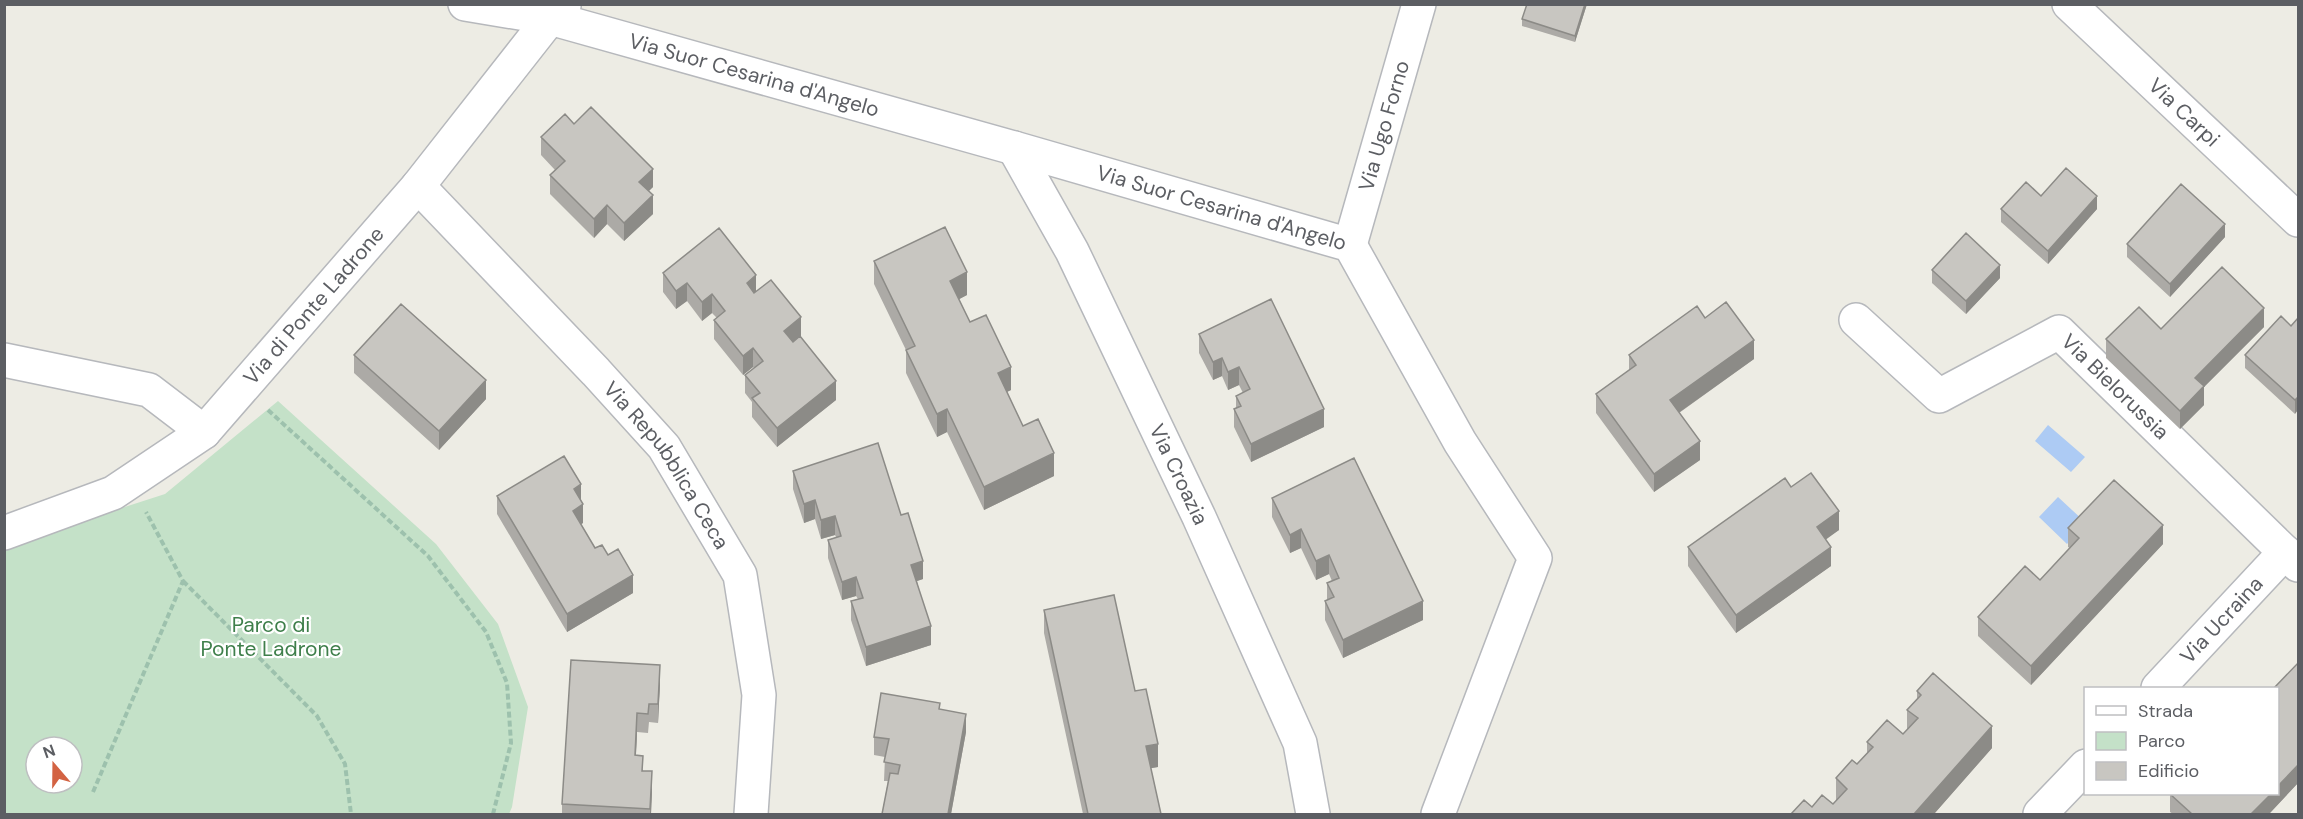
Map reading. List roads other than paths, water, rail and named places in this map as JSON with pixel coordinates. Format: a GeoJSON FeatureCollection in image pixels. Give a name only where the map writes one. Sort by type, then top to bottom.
{"type":"FeatureCollection","features":[{"type":"Feature","properties":{"kind":"street","name":"Via Suor Cesarina d'Angelo"},"geometry":{"type":"LineString","coordinates":[[465,4],[557,11],[1014,148],[1350,245],[1460,442],[1535,558],[1438,814]]}},
{"type":"Feature","properties":{"kind":"street","name":"Via Ugo Forno"},"geometry":{"type":"LineString","coordinates":[[1350,245],[1419,4]]}},
{"type":"Feature","properties":{"kind":"street","name":"Via Carpi"},"geometry":{"type":"LineString","coordinates":[[2069,4],[2298,220]]}},
{"type":"Feature","properties":{"kind":"street","name":"Via di Ponte Ladrone"},"geometry":{"type":"LineString","coordinates":[[4,533],[113,493],[204,432],[418,186],[557,11]]}},
{"type":"Feature","properties":{"kind":"street","name":"Via Croazia"},"geometry":{"type":"LineString","coordinates":[[1014,148],[1072,251],[1199,517],[1300,743],[1313,814]]}},
{"type":"Feature","properties":{"kind":"street","name":"Via Repubblica Ceca"},"geometry":{"type":"LineString","coordinates":[[418,186],[596,372],[664,447],[740,575],[759,695],[750,814]]}},
{"type":"Feature","properties":{"kind":"street","name":"Via Bielorussia"},"geometry":{"type":"LineString","coordinates":[[1856,321],[1939,396],[2059,332],[2292,559]]}},
{"type":"Feature","properties":{"kind":"street"},"geometry":{"type":"LineString","coordinates":[[4,360],[149,390],[204,432]]}},
{"type":"Feature","properties":{"kind":"street","name":"Via Ucraina"},"geometry":{"type":"LineString","coordinates":[[2159,687],[2292,559]]}},
{"type":"Feature","properties":{"kind":"street"},"geometry":{"type":"LineString","coordinates":[[2040,814],[2084,767]]}},
{"type":"Feature","properties":{"kind":"water"},"geometry":{"type":"Polygon","coordinates":[[[2048,425],[2085,457],[2071,472],[2035,441],[2048,425]]]}},
{"type":"Feature","properties":{"kind":"water"},"geometry":{"type":"Polygon","coordinates":[[[2058,497],[2086,523],[2067,544],[2039,517],[2058,497]]]}},
{"type":"Feature","properties":{"kind":"park label","name":"Parco di Ponte Ladrone"},"geometry":{"type":"Point","coordinates":[271,637]}}]}
